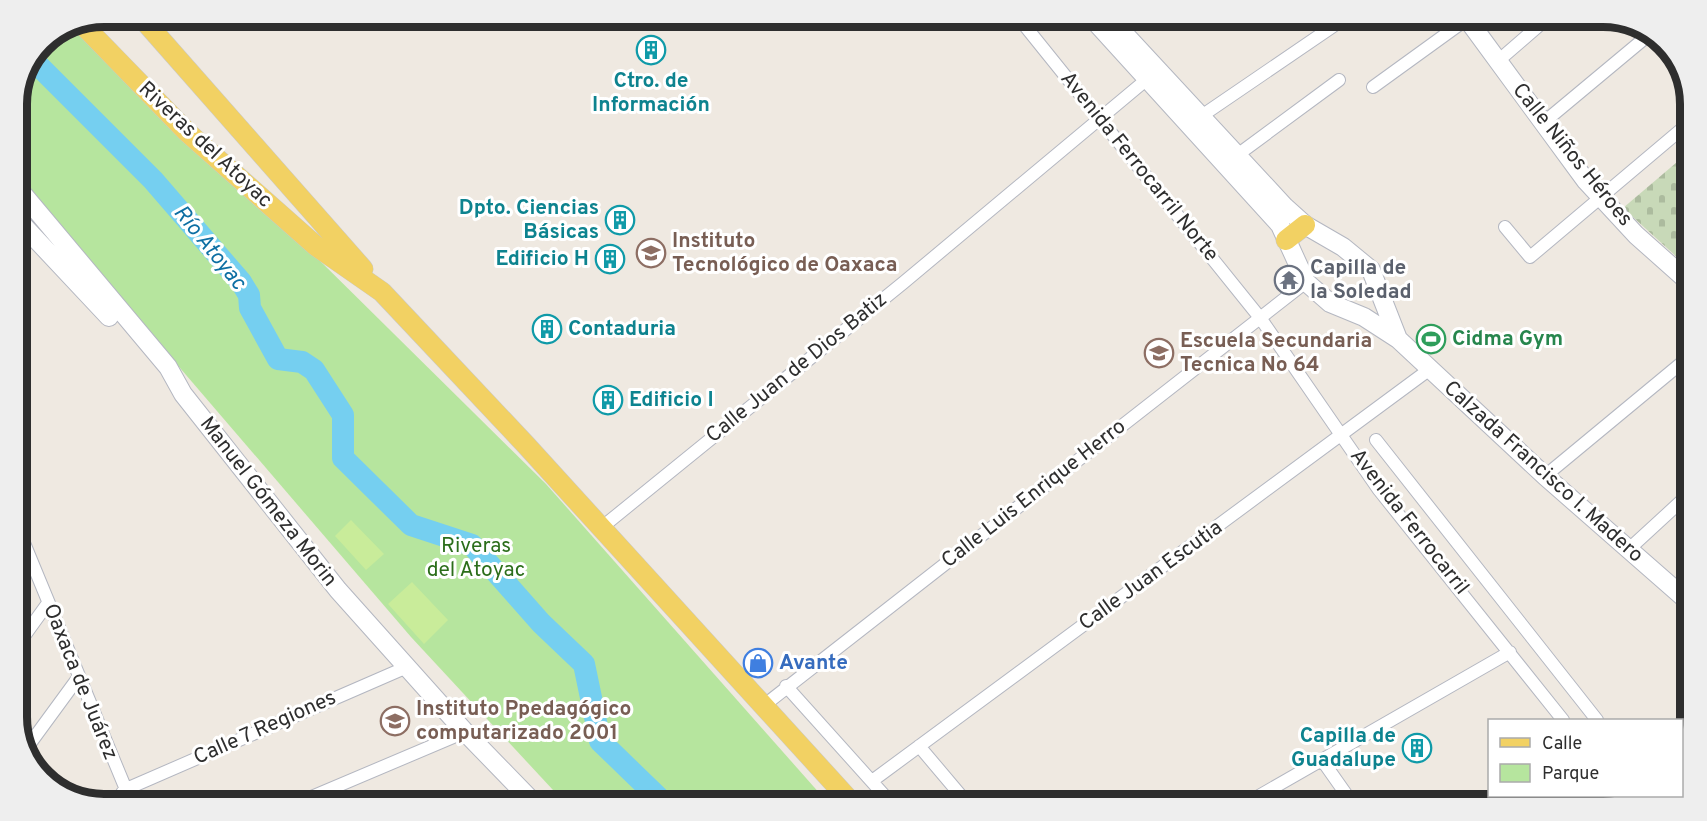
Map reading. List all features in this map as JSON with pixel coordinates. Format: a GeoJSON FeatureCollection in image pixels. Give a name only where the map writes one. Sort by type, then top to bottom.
{"type":"FeatureCollection","features":[{"type":"Feature","properties":{"kind":"main road"},"geometry":{"type":"LineString","coordinates":[[150,27],[382,292]]}},
{"type":"Feature","properties":{"kind":"main road","name":"Calzada Francisco I. Madero"},"geometry":{"type":"LineString","coordinates":[[1102,27],[1200,117],[1305,225],[1343,247],[1371,270],[1398,339]]}},
{"type":"Feature","properties":{"kind":"main road","name":"Calzada Francisco I. Madero"},"geometry":{"type":"LineString","coordinates":[[1116,27],[1152,75],[1280,225],[1306,282],[1330,303],[1364,317],[1398,339],[1545,476],[1680,594]]}},
{"type":"Feature","properties":{"kind":"main road","name":"Calle Niños Héroes"},"geometry":{"type":"LineString","coordinates":[[1473,27],[1602,199],[1636,235],[1680,275]]}},
{"type":"Feature","properties":{"kind":"main road","name":"Riveras del Atoyac"},"geometry":{"type":"LineString","coordinates":[[87,29],[187,132],[316,246],[382,292],[602,528],[762,707],[844,794]]}},
{"type":"Feature","properties":{"kind":"main road","name":"Manuel Gómeza Morin"},"geometry":{"type":"LineString","coordinates":[[27,199],[168,368],[183,394],[339,591],[465,732],[525,794]]}},
{"type":"Feature","properties":{"kind":"main road"},"geometry":{"type":"LineString","coordinates":[[1286,240],[1305,225]]}},
{"type":"Feature","properties":{"kind":"main road"},"geometry":{"type":"LineString","coordinates":[[27,230],[160,373],[183,394]]}},
{"type":"Feature","properties":{"kind":"street","name":"Avenida Ferrocarril Norte"},"geometry":{"type":"LineString","coordinates":[[1026,27],[1261,319]]}},
{"type":"Feature","properties":{"kind":"street"},"geometry":{"type":"LineString","coordinates":[[1200,117],[1332,27]]}},
{"type":"Feature","properties":{"kind":"street"},"geometry":{"type":"LineString","coordinates":[[1373,87],[1454,27]]}},
{"type":"Feature","properties":{"kind":"street"},"geometry":{"type":"LineString","coordinates":[[1498,61],[1537,27]]}},
{"type":"Feature","properties":{"kind":"street"},"geometry":{"type":"LineString","coordinates":[[1543,123],[1643,39]]}},
{"type":"Feature","properties":{"kind":"street","name":"Calle Juan de Dios Batiz"},"geometry":{"type":"LineString","coordinates":[[602,528],[1152,75]]}},
{"type":"Feature","properties":{"kind":"street"},"geometry":{"type":"LineString","coordinates":[[1236,156],[1339,80]]}},
{"type":"Feature","properties":{"kind":"street"},"geometry":{"type":"LineString","coordinates":[[1505,226],[1530,257],[1602,199],[1680,131]]}},
{"type":"Feature","properties":{"kind":"street","name":"Calle Luis Enrique Herro"},"geometry":{"type":"LineString","coordinates":[[762,707],[1306,282]]}},
{"type":"Feature","properties":{"kind":"street","name":"Avenida Ferrocarril"},"geometry":{"type":"LineString","coordinates":[[1261,319],[1379,490],[1562,719]]}},
{"type":"Feature","properties":{"kind":"street"},"geometry":{"type":"LineString","coordinates":[[1545,476],[1680,364]]}},
{"type":"Feature","properties":{"kind":"street","name":"Calle Juan Escutia"},"geometry":{"type":"LineString","coordinates":[[872,781],[1430,369]]}},
{"type":"Feature","properties":{"kind":"street"},"geometry":{"type":"LineString","coordinates":[[1376,440],[1596,719]]}},
{"type":"Feature","properties":{"kind":"street"},"geometry":{"type":"LineString","coordinates":[[1628,550],[1680,502]]}},
{"type":"Feature","properties":{"kind":"street","name":"Oaxaca de Juárez"},"geometry":{"type":"LineString","coordinates":[[27,554],[126,794]]}},
{"type":"Feature","properties":{"kind":"street"},"geometry":{"type":"LineString","coordinates":[[27,632],[48,603]]}},
{"type":"Feature","properties":{"kind":"street"},"geometry":{"type":"LineString","coordinates":[[1262,794],[1510,652]]}},
{"type":"Feature","properties":{"kind":"street","name":"Calle 7 Regiones"},"geometry":{"type":"LineString","coordinates":[[124,790],[406,667]]}},
{"type":"Feature","properties":{"kind":"street"},"geometry":{"type":"LineString","coordinates":[[31,742],[78,678]]}},
{"type":"Feature","properties":{"kind":"street"},"geometry":{"type":"LineString","coordinates":[[786,686],[883,794]]}},
{"type":"Feature","properties":{"kind":"street"},"geometry":{"type":"LineString","coordinates":[[319,794],[465,732]]}},
{"type":"Feature","properties":{"kind":"street"},"geometry":{"type":"LineString","coordinates":[[919,746],[960,794]]}},
{"type":"Feature","properties":{"kind":"street"},"geometry":{"type":"LineString","coordinates":[[1322,760],[1346,794]]}},
{"type":"Feature","properties":{"kind":"street"},"geometry":{"type":"LineString","coordinates":[[121,794],[124,790]]}},
{"type":"Feature","properties":{"kind":"green space","name":"Riveras del Atoyac"},"geometry":{"type":"Polygon","coordinates":[[[80,31],[310,251],[546,484],[820,794],[557,794],[411,637],[27,190],[28,89],[40,61],[49,49],[61,40],[80,31]]]}},
{"type":"Feature","properties":{"kind":"green space"},"geometry":{"type":"Polygon","coordinates":[[[1680,160],[1680,260],[1623,208],[1680,160]]]}},
{"type":"Feature","properties":{"kind":"green space"},"geometry":{"type":"Polygon","coordinates":[[[351,520],[384,554],[366,570],[335,536],[351,520]]]}},
{"type":"Feature","properties":{"kind":"green space"},"geometry":{"type":"Polygon","coordinates":[[[412,582],[448,620],[424,644],[388,604],[412,582]]]}},
{"type":"Feature","properties":{"kind":"waterway","name":"Río Atoyac"},"geometry":{"type":"LineString","coordinates":[[38,65],[153,180],[241,282],[249,295],[250,308],[278,359],[302,362],[314,370],[343,415],[343,458],[411,525],[472,545],[541,623],[584,664],[600,741],[655,794]]}},
{"type":"Feature","properties":{"kind":"place","name":"Ctro. de Información"},"geometry":{"type":"Point","coordinates":[651,50]}},
{"type":"Feature","properties":{"kind":"place","name":"Dpto. Ciencias Básicas"},"geometry":{"type":"Point","coordinates":[620,220]}},
{"type":"Feature","properties":{"kind":"place","name":"Instituto Tecnológico de Oaxaca"},"geometry":{"type":"Point","coordinates":[651,253]}},
{"type":"Feature","properties":{"kind":"place","name":"Edificio H"},"geometry":{"type":"Point","coordinates":[610,259]}},
{"type":"Feature","properties":{"kind":"place","name":"Capilla de la Soledad"},"geometry":{"type":"Point","coordinates":[1289,280]}},
{"type":"Feature","properties":{"kind":"place","name":"Contaduria"},"geometry":{"type":"Point","coordinates":[547,329]}},
{"type":"Feature","properties":{"kind":"place","name":"Cidma Gym"},"geometry":{"type":"Point","coordinates":[1431,339]}},
{"type":"Feature","properties":{"kind":"place","name":"Escuela Secundaria Tecnica No 64"},"geometry":{"type":"Point","coordinates":[1159,353]}},
{"type":"Feature","properties":{"kind":"place","name":"Edificio I"},"geometry":{"type":"Point","coordinates":[608,400]}},
{"type":"Feature","properties":{"kind":"place","name":"Avante"},"geometry":{"type":"Point","coordinates":[758,663]}},
{"type":"Feature","properties":{"kind":"place","name":"Instituto Ppedagógico computarizado 2001"},"geometry":{"type":"Point","coordinates":[395,721]}},
{"type":"Feature","properties":{"kind":"place","name":"Capilla de Guadalupe"},"geometry":{"type":"Point","coordinates":[1417,748]}}]}
